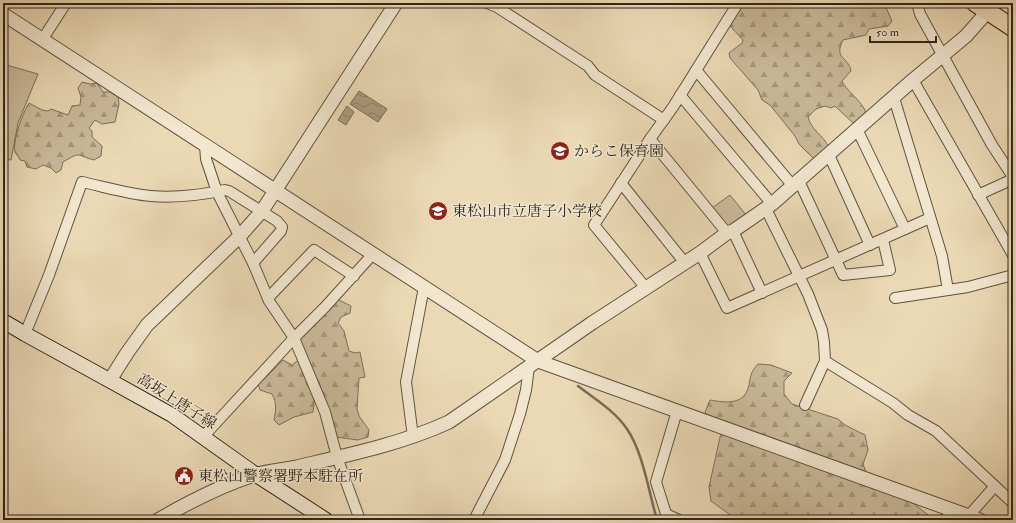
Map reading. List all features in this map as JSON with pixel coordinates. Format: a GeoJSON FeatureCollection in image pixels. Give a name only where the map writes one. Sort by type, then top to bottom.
{"type":"FeatureCollection","features":[{"type":"Feature","properties":{"kind":"highway"},"geometry":{"type":"LineString","coordinates":[[987,5],[1013,16]]}},
{"type":"Feature","properties":{"kind":"highway"},"geometry":{"type":"LineString","coordinates":[[987,5],[1013,28]]}},
{"type":"Feature","properties":{"kind":"main road","name":"高坂上唐子線"},"geometry":{"type":"LineString","coordinates":[[3,321],[172,416],[255,474],[326,520]]}},
{"type":"Feature","properties":{"kind":"street"},"geometry":{"type":"LineString","coordinates":[[42,40],[66,3]]}},
{"type":"Feature","properties":{"kind":"street"},"geometry":{"type":"LineString","coordinates":[[110,380],[147,325],[239,237],[262,211],[396,3]]}},
{"type":"Feature","properties":{"kind":"street"},"geometry":{"type":"LineString","coordinates":[[487,3],[497,7],[588,66],[595,75],[664,120]]}},
{"type":"Feature","properties":{"kind":"street"},"geometry":{"type":"LineString","coordinates":[[646,288],[594,225],[664,120],[737,3]]}},
{"type":"Feature","properties":{"kind":"street"},"geometry":{"type":"LineString","coordinates":[[917,3],[920,14],[992,145],[1013,178],[978,195]]}},
{"type":"Feature","properties":{"kind":"street"},"geometry":{"type":"LineString","coordinates":[[158,520],[190,501],[255,474],[337,457],[413,437],[449,422],[592,323],[686,263],[769,206],[913,80],[966,36],[987,5]]}},
{"type":"Feature","properties":{"kind":"street"},"geometry":{"type":"LineString","coordinates":[[3,14],[424,288],[534,364],[677,411],[967,517]]}},
{"type":"Feature","properties":{"kind":"street"},"geometry":{"type":"LineString","coordinates":[[696,70],[796,183],[843,275],[890,270],[883,240]]}},
{"type":"Feature","properties":{"kind":"street"},"geometry":{"type":"LineString","coordinates":[[913,80],[1013,255]]}},
{"type":"Feature","properties":{"kind":"street"},"geometry":{"type":"LineString","coordinates":[[680,95],[769,206],[808,294],[822,330],[825,361],[805,404]]}},
{"type":"Feature","properties":{"kind":"street"},"geometry":{"type":"LineString","coordinates":[[894,98],[942,256],[948,290]]}},
{"type":"Feature","properties":{"kind":"street"},"geometry":{"type":"LineString","coordinates":[[857,129],[905,229]]}},
{"type":"Feature","properties":{"kind":"street"},"geometry":{"type":"LineString","coordinates":[[650,139],[730,232],[762,293]]}},
{"type":"Feature","properties":{"kind":"street"},"geometry":{"type":"LineString","coordinates":[[205,145],[206,159],[216,192],[253,263],[268,298],[294,338],[325,412],[337,457],[360,520]]}},
{"type":"Feature","properties":{"kind":"street"},"geometry":{"type":"LineString","coordinates":[[829,155],[870,245]]}},
{"type":"Feature","properties":{"kind":"street"},"geometry":{"type":"LineString","coordinates":[[25,334],[49,275],[82,182],[124,192],[152,196],[179,196],[229,191],[277,221],[282,227],[281,231],[253,263]]}},
{"type":"Feature","properties":{"kind":"street"},"geometry":{"type":"LineString","coordinates":[[621,183],[686,263]]}},
{"type":"Feature","properties":{"kind":"street"},"geometry":{"type":"LineString","coordinates":[[700,253],[727,308],[930,218]]}},
{"type":"Feature","properties":{"kind":"street"},"geometry":{"type":"LineString","coordinates":[[268,298],[314,250],[354,276]]}},
{"type":"Feature","properties":{"kind":"street"},"geometry":{"type":"LineString","coordinates":[[203,437],[294,338],[354,276],[372,254]]}},
{"type":"Feature","properties":{"kind":"street"},"geometry":{"type":"LineString","coordinates":[[895,298],[978,285],[1013,275]]}},
{"type":"Feature","properties":{"kind":"street"},"geometry":{"type":"LineString","coordinates":[[413,437],[406,382],[424,288]]}},
{"type":"Feature","properties":{"kind":"street"},"geometry":{"type":"LineString","coordinates":[[825,361],[936,431],[1013,503]]}},
{"type":"Feature","properties":{"kind":"street"},"geometry":{"type":"LineString","coordinates":[[474,520],[505,460],[534,364]]}},
{"type":"Feature","properties":{"kind":"street"},"geometry":{"type":"LineString","coordinates":[[677,411],[656,482],[667,517],[679,520]]}},
{"type":"Feature","properties":{"kind":"street"},"geometry":{"type":"LineString","coordinates":[[944,520],[967,517],[995,486]]}},
{"type":"Feature","properties":{"kind":"green space"},"geometry":{"type":"Polygon","coordinates":[[[743,3],[884,3],[892,21],[888,26],[869,29],[866,35],[843,40],[840,46],[842,57],[850,66],[851,71],[842,81],[860,102],[866,115],[853,123],[835,106],[831,108],[825,106],[816,109],[808,117],[814,129],[828,146],[814,159],[799,144],[795,136],[770,105],[762,100],[758,90],[730,58],[729,53],[742,43],[743,40],[731,27],[730,23],[743,3]]]}},
{"type":"Feature","properties":{"kind":"green space"},"geometry":{"type":"Polygon","coordinates":[[[3,64],[38,74],[18,123],[11,160],[3,159],[3,64]]]}},
{"type":"Feature","properties":{"kind":"green space"},"geometry":{"type":"Polygon","coordinates":[[[82,82],[90,84],[97,83],[103,92],[110,92],[118,97],[119,104],[115,122],[102,124],[95,120],[89,128],[92,131],[92,137],[102,146],[101,156],[94,160],[78,155],[73,156],[63,162],[61,170],[56,173],[51,168],[43,165],[36,169],[27,167],[25,161],[20,160],[14,147],[19,127],[29,103],[42,110],[48,111],[51,109],[68,115],[72,106],[80,105],[81,97],[78,88],[82,82]]]}},
{"type":"Feature","properties":{"kind":"green space"},"geometry":{"type":"Polygon","coordinates":[[[730,195],[746,215],[727,227],[712,208],[730,195]]]}},
{"type":"Feature","properties":{"kind":"green space"},"geometry":{"type":"Polygon","coordinates":[[[337,299],[351,306],[350,313],[341,317],[338,323],[344,331],[349,351],[355,353],[360,352],[365,377],[359,378],[357,409],[359,416],[369,430],[368,437],[358,440],[336,437],[319,382],[316,378],[306,381],[314,397],[313,412],[294,417],[279,425],[274,420],[276,407],[272,394],[260,390],[258,384],[283,360],[292,365],[305,355],[299,340],[319,321],[337,299]]]}},
{"type":"Feature","properties":{"kind":"green space"},"geometry":{"type":"Polygon","coordinates":[[[758,364],[771,365],[792,373],[784,381],[784,394],[792,404],[838,419],[845,425],[865,435],[868,450],[863,464],[872,489],[886,492],[913,503],[933,520],[802,520],[798,518],[796,520],[741,520],[729,514],[711,501],[709,487],[720,437],[726,423],[710,418],[705,412],[710,400],[730,402],[743,397],[748,389],[752,372],[758,364]]]}},
{"type":"Feature","properties":{"kind":"water"},"geometry":{"type":"Polygon","coordinates":[[[359,91],[387,109],[378,122],[350,104],[359,91]]]}},
{"type":"Feature","properties":{"kind":"water"},"geometry":{"type":"Polygon","coordinates":[[[347,106],[354,112],[346,125],[338,120],[347,106]]]}},
{"type":"Feature","properties":{"kind":"waterway"},"geometry":{"type":"LineString","coordinates":[[578,386],[617,417],[633,438],[645,473],[657,520]]}},
{"type":"Feature","properties":{"kind":"place","name":"からこ保育園"},"geometry":{"type":"Point","coordinates":[560,151]}},
{"type":"Feature","properties":{"kind":"place","name":"東松山市立唐子小学校"},"geometry":{"type":"Point","coordinates":[438,211]}},
{"type":"Feature","properties":{"kind":"place","name":"東松山警察署野本駐在所"},"geometry":{"type":"Point","coordinates":[184,476]}}]}
